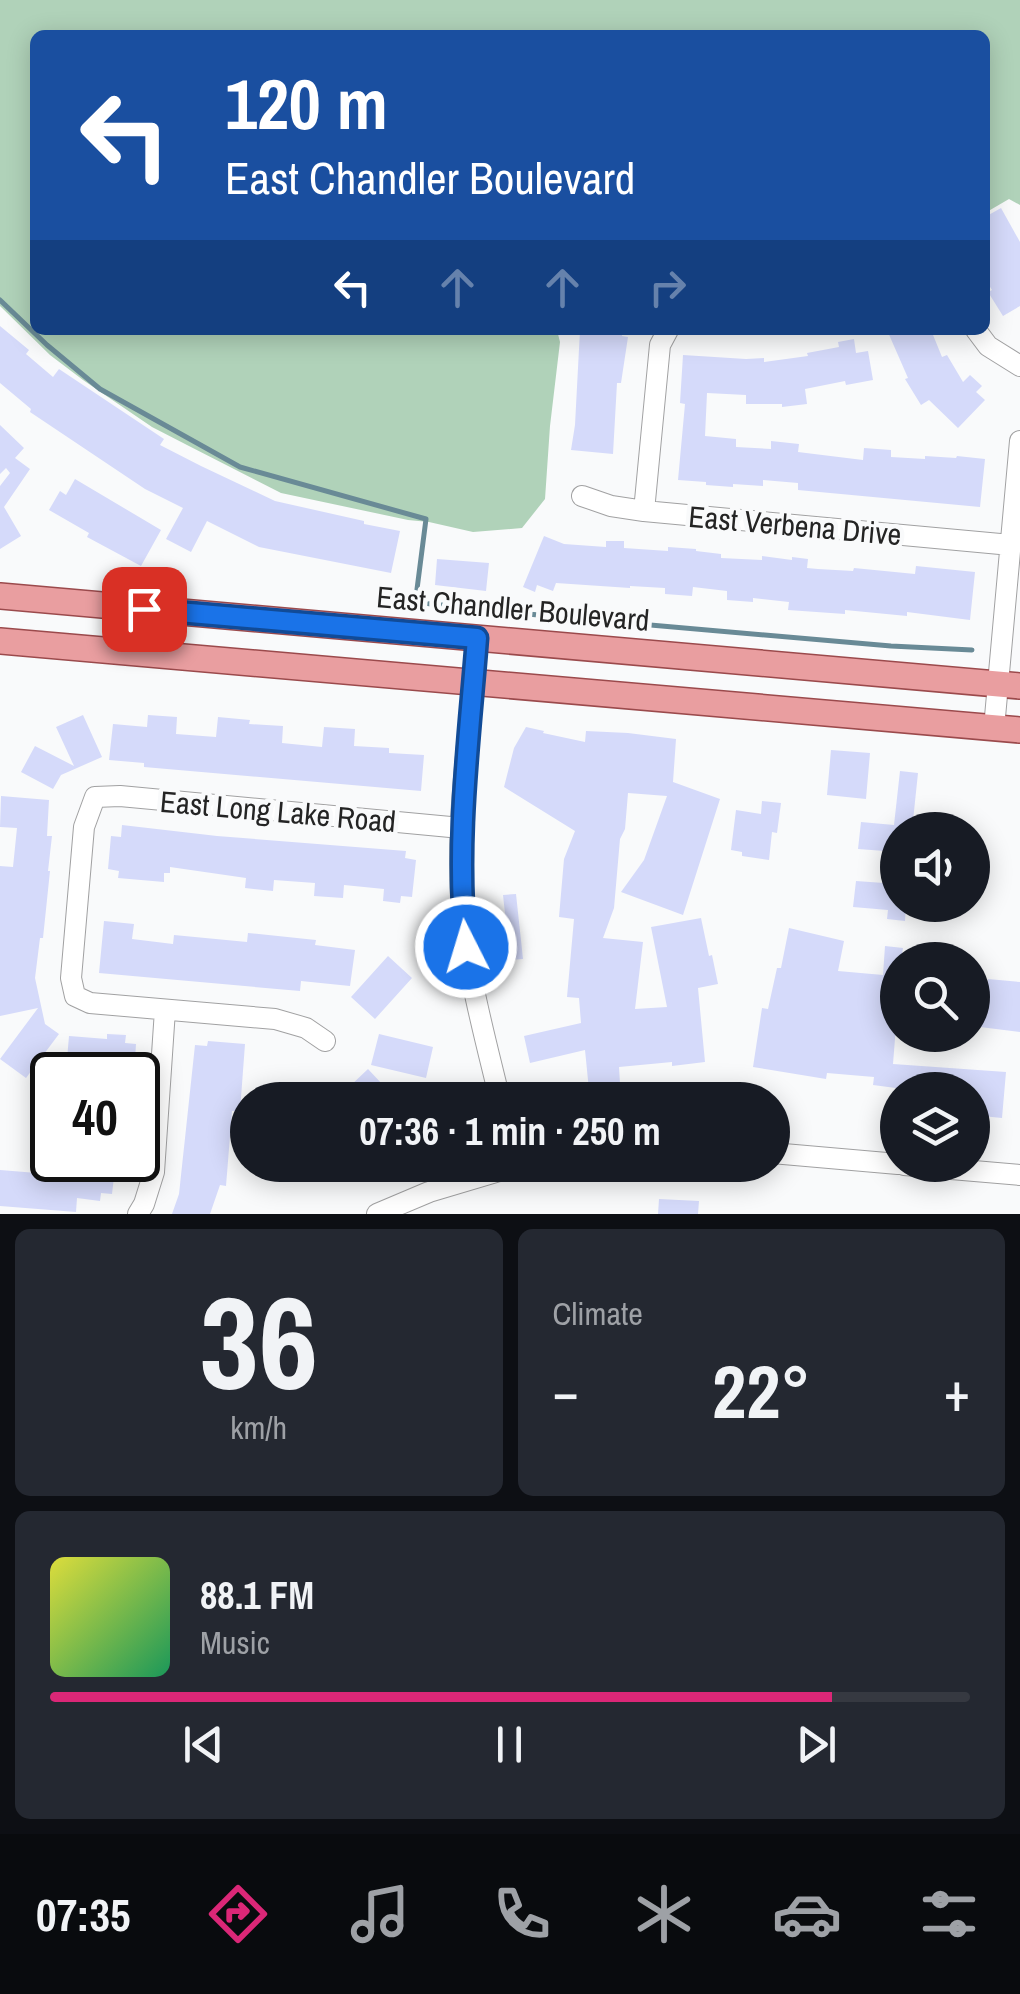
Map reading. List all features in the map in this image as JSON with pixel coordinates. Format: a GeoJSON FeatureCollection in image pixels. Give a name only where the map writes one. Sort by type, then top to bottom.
{"type":"FeatureCollection","features":[{"type":"Feature","properties":{"kind":"main road","name":"East Chandler Boulevard"},"geometry":{"type":"LineString","coordinates":[[0,596],[1009,685]]}},
{"type":"Feature","properties":{"kind":"main road"},"geometry":{"type":"LineString","coordinates":[[0,642],[1020,730]]}},
{"type":"Feature","properties":{"kind":"street"},"geometry":{"type":"LineString","coordinates":[[644,511],[660,345],[665,335]]}},
{"type":"Feature","properties":{"kind":"street"},"geometry":{"type":"LineString","coordinates":[[980,335],[988,346],[1020,366]]}},
{"type":"Feature","properties":{"kind":"street"},"geometry":{"type":"LineString","coordinates":[[994,728],[1009,685],[1010,546],[1020,441]]}},
{"type":"Feature","properties":{"kind":"street","name":"East Verbena Drive"},"geometry":{"type":"LineString","coordinates":[[582,496],[644,511],[1010,546]]}},
{"type":"Feature","properties":{"kind":"street"},"geometry":{"type":"LineString","coordinates":[[477,638],[461,828],[461,896],[466,947],[496,1082]]}},
{"type":"Feature","properties":{"kind":"street","name":"East Long Lake Road"},"geometry":{"type":"LineString","coordinates":[[164,1010],[90,1003],[75,996],[71,978],[84,827],[95,797],[120,796],[461,828]]}},
{"type":"Feature","properties":{"kind":"street"},"geometry":{"type":"LineString","coordinates":[[138,1214],[154,1172],[164,1010],[275,1019],[306,1028],[325,1041]]}},
{"type":"Feature","properties":{"kind":"street"},"geometry":{"type":"LineString","coordinates":[[790,1155],[880,1163]]}},
{"type":"Feature","properties":{"kind":"street"},"geometry":{"type":"LineString","coordinates":[[990,1172],[1020,1175]]}},
{"type":"Feature","properties":{"kind":"street"},"geometry":{"type":"LineString","coordinates":[[377,1214],[461,1182]]}},
{"type":"Feature","properties":{"kind":"green space"},"geometry":{"type":"Polygon","coordinates":[[[0,0],[1020,0],[1020,205],[1009,199],[990,210],[990,30],[30,30],[30,335],[558,335],[545,499],[522,528],[473,532],[281,493],[152,427],[50,355],[0,306],[0,0]]]}},
{"type":"Feature","properties":{"kind":"building"},"geometry":{"type":"Polygon","coordinates":[[[1001,208],[1020,242],[1020,306],[1003,316],[990,295],[990,214],[1001,208]]]}},
{"type":"Feature","properties":{"kind":"building"},"geometry":{"type":"Polygon","coordinates":[[[0,326],[53,377],[59,369],[164,439],[160,445],[275,501],[400,531],[391,573],[259,547],[207,521],[191,552],[166,539],[183,508],[145,489],[30,412],[0,383],[0,326]]]}},
{"type":"Feature","properties":{"kind":"building"},"geometry":{"type":"Polygon","coordinates":[[[580,335],[628,337],[621,383],[617,383],[613,454],[571,450],[580,335]]]}},
{"type":"Feature","properties":{"kind":"building"},"geometry":{"type":"Polygon","coordinates":[[[889,335],[933,335],[942,357],[947,355],[963,382],[970,375],[982,386],[976,392],[985,400],[958,428],[929,400],[921,405],[905,379],[908,378],[889,335]]]}},
{"type":"Feature","properties":{"kind":"building"},"geometry":{"type":"Polygon","coordinates":[[[854,339],[856,353],[868,351],[873,380],[805,389],[807,404],[782,407],[746,404],[746,395],[707,393],[705,436],[736,439],[736,447],[771,449],[771,441],[799,444],[798,452],[863,460],[864,448],[891,450],[891,457],[985,459],[980,507],[798,490],[798,483],[763,480],[763,486],[733,487],[678,480],[685,404],[680,403],[683,355],[764,358],[764,362],[808,356],[807,353],[839,347],[838,342],[854,339]]]}},
{"type":"Feature","properties":{"kind":"building"},"geometry":{"type":"Polygon","coordinates":[[[0,425],[24,448],[15,458],[30,469],[4,507],[21,536],[0,549],[0,486],[10,473],[6,468],[0,474],[0,425]]]}},
{"type":"Feature","properties":{"kind":"building"},"geometry":{"type":"Polygon","coordinates":[[[75,479],[161,530],[141,566],[87,537],[89,533],[49,510],[60,491],[66,495],[75,479]]]}},
{"type":"Feature","properties":{"kind":"building"},"geometry":{"type":"Polygon","coordinates":[[[544,536],[564,544],[606,547],[606,541],[624,541],[624,548],[696,549],[721,554],[721,558],[792,557],[808,559],[807,568],[818,569],[915,574],[916,566],[975,572],[970,620],[907,612],[907,616],[788,610],[789,602],[727,600],[727,591],[693,587],[692,596],[665,594],[665,588],[556,583],[553,591],[537,585],[535,592],[523,587],[544,536]]]}},
{"type":"Feature","properties":{"kind":"building"},"geometry":{"type":"Polygon","coordinates":[[[437,559],[489,563],[486,591],[435,585],[437,559]]]}},
{"type":"Feature","properties":{"kind":"building"},"geometry":{"type":"Polygon","coordinates":[[[83,715],[102,757],[61,775],[53,789],[21,772],[35,746],[74,766],[56,727],[83,715]]]}},
{"type":"Feature","properties":{"kind":"building"},"geometry":{"type":"Polygon","coordinates":[[[148,715],[177,717],[176,734],[216,737],[218,717],[283,726],[282,743],[322,747],[324,727],[355,729],[354,746],[424,755],[421,791],[144,767],[144,763],[109,760],[113,724],[147,727],[148,715]]]}},
{"type":"Feature","properties":{"kind":"building"},"geometry":{"type":"Polygon","coordinates":[[[526,727],[585,742],[586,731],[676,739],[673,782],[720,799],[683,915],[621,892],[644,860],[667,796],[628,793],[614,908],[603,938],[643,942],[635,1009],[667,1007],[651,927],[701,918],[718,984],[698,988],[705,1062],[619,1067],[620,1082],[588,1082],[585,1050],[530,1063],[524,1036],[581,1023],[579,998],[567,997],[574,919],[559,917],[564,859],[575,831],[504,787],[514,748],[526,727]]]}},
{"type":"Feature","properties":{"kind":"building"},"geometry":{"type":"Polygon","coordinates":[[[831,750],[870,753],[866,799],[827,795],[831,750]]]}},
{"type":"Feature","properties":{"kind":"building"},"geometry":{"type":"Polygon","coordinates":[[[900,771],[918,773],[914,812],[895,812],[900,771]]]}},
{"type":"Feature","properties":{"kind":"building"},"geometry":{"type":"Polygon","coordinates":[[[1,796],[49,800],[50,871],[35,978],[45,1024],[59,1034],[46,1052],[30,1052],[30,1073],[26,1078],[0,1059],[38,1008],[0,1016],[0,866],[13,867],[17,828],[0,827],[1,796]]]}},
{"type":"Feature","properties":{"kind":"building"},"geometry":{"type":"Polygon","coordinates":[[[762,801],[781,803],[769,860],[742,856],[742,852],[731,850],[736,810],[761,814],[762,801]]]}},
{"type":"Feature","properties":{"kind":"building"},"geometry":{"type":"Polygon","coordinates":[[[861,822],[880,824],[880,851],[858,849],[861,822]]]}},
{"type":"Feature","properties":{"kind":"building"},"geometry":{"type":"Polygon","coordinates":[[[122,825],[406,851],[405,858],[416,860],[412,897],[401,896],[400,903],[383,901],[384,889],[344,885],[343,898],[314,896],[315,883],[274,880],[273,891],[245,888],[246,878],[170,867],[170,873],[164,873],[164,882],[118,878],[119,871],[108,869],[111,836],[121,837],[122,825]]]}},
{"type":"Feature","properties":{"kind":"building"},"geometry":{"type":"Polygon","coordinates":[[[856,881],[880,883],[880,909],[853,907],[856,881]]]}},
{"type":"Feature","properties":{"kind":"building"},"geometry":{"type":"Polygon","coordinates":[[[516,894],[523,959],[510,960],[503,895],[516,894]]]}},
{"type":"Feature","properties":{"kind":"building"},"geometry":{"type":"Polygon","coordinates":[[[104,921],[134,924],[132,939],[173,944],[174,935],[247,942],[248,933],[316,940],[315,945],[355,950],[350,986],[301,981],[300,991],[99,973],[104,921]]]}},
{"type":"Feature","properties":{"kind":"building"},"geometry":{"type":"Polygon","coordinates":[[[789,928],[844,941],[838,971],[880,975],[880,1052],[894,1052],[893,1064],[1006,1072],[1002,1118],[990,1117],[990,1072],[880,1072],[880,1086],[873,1085],[874,1077],[827,1073],[826,1079],[753,1067],[762,1008],[768,1009],[777,968],[781,968],[789,928]]]}},
{"type":"Feature","properties":{"kind":"building"},"geometry":{"type":"Polygon","coordinates":[[[388,956],[412,978],[375,1019],[351,997],[388,956]]]}},
{"type":"Feature","properties":{"kind":"building"},"geometry":{"type":"Polygon","coordinates":[[[990,979],[1020,982],[1020,1032],[990,1028],[990,979]]]}},
{"type":"Feature","properties":{"kind":"building"},"geometry":{"type":"Polygon","coordinates":[[[107,1034],[126,1035],[125,1043],[136,1044],[135,1052],[68,1052],[69,1036],[107,1039],[107,1034]]]}},
{"type":"Feature","properties":{"kind":"building"},"geometry":{"type":"Polygon","coordinates":[[[379,1034],[433,1047],[426,1078],[371,1065],[379,1034]]]}},
{"type":"Feature","properties":{"kind":"building"},"geometry":{"type":"Polygon","coordinates":[[[208,1041],[245,1044],[242,1082],[230,1082],[226,1186],[220,1185],[210,1214],[172,1214],[179,1194],[195,1045],[207,1046],[208,1041]]]}},
{"type":"Feature","properties":{"kind":"building"},"geometry":{"type":"Polygon","coordinates":[[[368,1069],[380,1082],[354,1082],[368,1069]]]}},
{"type":"Feature","properties":{"kind":"building"},"geometry":{"type":"Polygon","coordinates":[[[0,1170],[30,1172],[30,1182],[113,1182],[112,1194],[101,1193],[100,1201],[77,1198],[76,1212],[0,1206],[0,1170]]]}},
{"type":"Feature","properties":{"kind":"building"},"geometry":{"type":"Polygon","coordinates":[[[659,1199],[699,1201],[698,1214],[658,1214],[659,1199]]]}},
{"type":"Feature","properties":{"kind":"waterway"},"geometry":{"type":"LineString","coordinates":[[0,300],[30,329]]}},
{"type":"Feature","properties":{"kind":"waterway"},"geometry":{"type":"LineString","coordinates":[[37,335],[100,389],[240,467],[426,519],[416,597],[422,603],[972,650]]}},
{"type":"Feature","properties":{"kind":"route"},"geometry":{"type":"LineString","coordinates":[[144,609],[477,638],[461,828],[466,947]]}}]}
